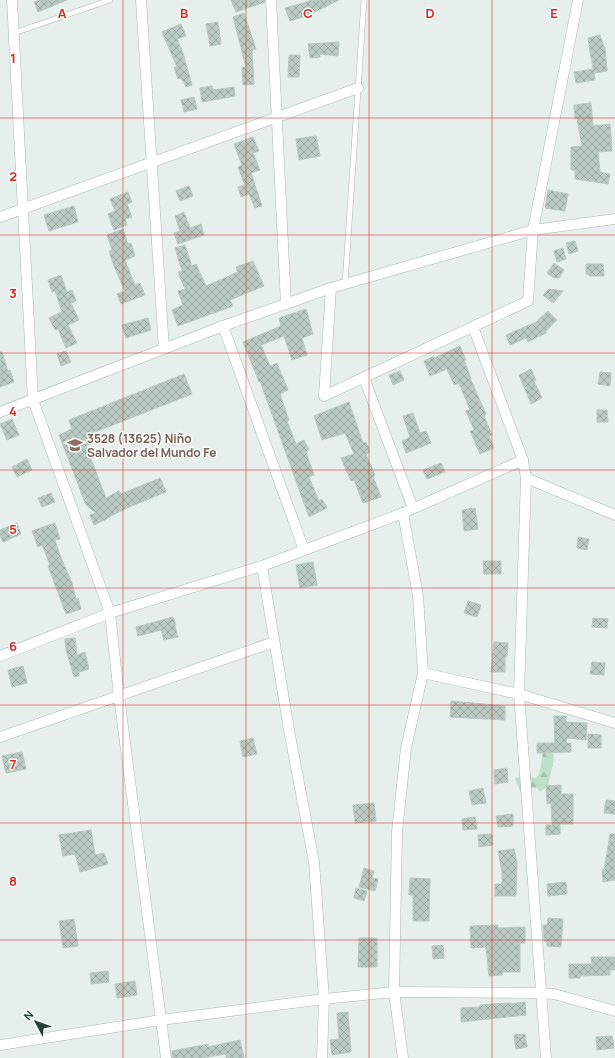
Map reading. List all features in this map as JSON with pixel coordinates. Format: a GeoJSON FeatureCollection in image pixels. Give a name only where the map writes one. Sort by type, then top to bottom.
{"type":"FeatureCollection","features":[{"type":"Feature","properties":{"kind":"street"},"geometry":{"type":"LineString","coordinates":[[12,0],[33,400],[110,613],[119,696],[166,1058]]}},
{"type":"Feature","properties":{"kind":"street"},"geometry":{"type":"LineString","coordinates":[[141,0],[164,349]]}},
{"type":"Feature","properties":{"kind":"street"},"geometry":{"type":"LineString","coordinates":[[271,0],[286,304]]}},
{"type":"Feature","properties":{"kind":"street"},"geometry":{"type":"LineString","coordinates":[[332,288],[324,396],[528,301],[533,230],[578,0]]}},
{"type":"Feature","properties":{"kind":"street"},"geometry":{"type":"LineString","coordinates":[[0,217],[358,88]]}},
{"type":"Feature","properties":{"kind":"street"},"geometry":{"type":"LineString","coordinates":[[0,412],[223,326],[332,288],[533,230],[615,219]]}},
{"type":"Feature","properties":{"kind":"street"},"geometry":{"type":"LineString","coordinates":[[223,326],[304,550]]}},
{"type":"Feature","properties":{"kind":"street"},"geometry":{"type":"LineString","coordinates":[[473,327],[523,460],[526,478],[519,694],[546,1058]]}},
{"type":"Feature","properties":{"kind":"street"},"geometry":{"type":"LineString","coordinates":[[364,378],[413,508]]}},
{"type":"Feature","properties":{"kind":"street"},"geometry":{"type":"LineString","coordinates":[[0,656],[110,613],[262,566],[403,513],[523,460]]}},
{"type":"Feature","properties":{"kind":"street"},"geometry":{"type":"LineString","coordinates":[[526,478],[615,515]]}},
{"type":"Feature","properties":{"kind":"street"},"geometry":{"type":"LineString","coordinates":[[402,1058],[394,992],[397,832],[406,748],[422,673],[418,596],[403,513]]}},
{"type":"Feature","properties":{"kind":"street"},"geometry":{"type":"LineString","coordinates":[[262,566],[274,642],[314,862],[324,999],[322,1058]]}},
{"type":"Feature","properties":{"kind":"street"},"geometry":{"type":"LineString","coordinates":[[0,737],[274,642]]}},
{"type":"Feature","properties":{"kind":"street"},"geometry":{"type":"LineString","coordinates":[[422,673],[519,694],[615,723]]}},
{"type":"Feature","properties":{"kind":"street"},"geometry":{"type":"LineString","coordinates":[[0,1045],[160,1020],[324,999],[394,992],[554,994],[615,1011]]}},
{"type":"Feature","properties":{"kind":"lane"},"geometry":{"type":"LineString","coordinates":[[14,33],[110,0]]}},
{"type":"Feature","properties":{"kind":"lane"},"geometry":{"type":"LineString","coordinates":[[345,284],[364,0]]}},
{"type":"Feature","properties":{"kind":"green space"},"geometry":{"type":"Polygon","coordinates":[[[543,752],[553,752],[554,760],[548,785],[540,792],[537,788],[532,788],[523,799],[515,778],[523,776],[536,778],[540,769],[543,752]]]}},
{"type":"Feature","properties":{"kind":"building"},"geometry":{"type":"Polygon","coordinates":[[[40,0],[67,0],[38,12],[34,2],[40,0]]]}},
{"type":"Feature","properties":{"kind":"building"},"geometry":{"type":"Polygon","coordinates":[[[231,0],[265,0],[265,2],[236,12],[231,0]]]}},
{"type":"Feature","properties":{"kind":"building"},"geometry":{"type":"Polygon","coordinates":[[[313,0],[339,0],[309,15],[290,21],[285,8],[313,0]]]}},
{"type":"Feature","properties":{"kind":"building"},"geometry":{"type":"Polygon","coordinates":[[[244,13],[256,49],[252,50],[254,84],[243,85],[242,67],[246,67],[233,17],[244,13]]]}},
{"type":"Feature","properties":{"kind":"building"},"geometry":{"type":"Polygon","coordinates":[[[218,22],[221,44],[210,46],[206,24],[218,22]]]}},
{"type":"Feature","properties":{"kind":"building"},"geometry":{"type":"Polygon","coordinates":[[[181,24],[186,36],[177,39],[183,53],[192,85],[186,87],[181,78],[178,79],[174,67],[177,67],[162,32],[181,24]]]}},
{"type":"Feature","properties":{"kind":"building"},"geometry":{"type":"Polygon","coordinates":[[[600,35],[605,47],[607,71],[594,73],[595,80],[576,83],[574,72],[593,69],[588,38],[600,35]]]}},
{"type":"Feature","properties":{"kind":"building"},"geometry":{"type":"Polygon","coordinates":[[[339,42],[338,56],[320,54],[320,57],[310,58],[308,44],[339,42]]]}},
{"type":"Feature","properties":{"kind":"building"},"geometry":{"type":"Polygon","coordinates":[[[289,55],[300,55],[299,77],[288,77],[289,55]]]}},
{"type":"Feature","properties":{"kind":"building"},"geometry":{"type":"Polygon","coordinates":[[[212,86],[213,90],[234,87],[235,96],[202,102],[200,88],[212,86]]]}},
{"type":"Feature","properties":{"kind":"building"},"geometry":{"type":"Polygon","coordinates":[[[194,97],[197,109],[184,112],[181,100],[194,97]]]}},
{"type":"Feature","properties":{"kind":"building"},"geometry":{"type":"Polygon","coordinates":[[[591,103],[593,126],[610,124],[612,151],[598,152],[600,172],[610,174],[608,184],[575,179],[575,170],[571,170],[571,147],[582,146],[577,119],[575,119],[574,105],[591,103]]]}},
{"type":"Feature","properties":{"kind":"building"},"geometry":{"type":"Polygon","coordinates":[[[316,136],[320,156],[299,160],[296,139],[316,136]]]}},
{"type":"Feature","properties":{"kind":"building"},"geometry":{"type":"Polygon","coordinates":[[[253,137],[259,151],[253,153],[260,170],[251,173],[262,206],[255,208],[249,194],[241,197],[238,187],[245,185],[238,167],[242,165],[234,144],[253,137]]]}},
{"type":"Feature","properties":{"kind":"building"},"geometry":{"type":"Polygon","coordinates":[[[189,186],[193,196],[180,201],[176,191],[189,186]]]}},
{"type":"Feature","properties":{"kind":"building"},"geometry":{"type":"Polygon","coordinates":[[[548,190],[568,194],[565,211],[545,208],[548,190]]]}},
{"type":"Feature","properties":{"kind":"building"},"geometry":{"type":"Polygon","coordinates":[[[128,192],[132,202],[127,204],[132,217],[125,219],[127,225],[114,230],[108,214],[115,211],[110,199],[128,192]]]}},
{"type":"Feature","properties":{"kind":"building"},"geometry":{"type":"Polygon","coordinates":[[[74,206],[78,222],[49,231],[44,215],[74,206]]]}},
{"type":"Feature","properties":{"kind":"building"},"geometry":{"type":"Polygon","coordinates":[[[184,212],[190,228],[201,224],[204,235],[178,244],[174,233],[180,231],[175,216],[184,212]]]}},
{"type":"Feature","properties":{"kind":"building"},"geometry":{"type":"Polygon","coordinates":[[[123,229],[128,244],[131,243],[135,256],[125,260],[135,285],[140,283],[145,295],[121,304],[117,294],[125,291],[113,264],[109,251],[112,250],[107,235],[123,229]]]}},
{"type":"Feature","properties":{"kind":"building"},"geometry":{"type":"Polygon","coordinates":[[[575,241],[578,251],[569,254],[566,243],[575,241]]]}},
{"type":"Feature","properties":{"kind":"building"},"geometry":{"type":"Polygon","coordinates":[[[185,245],[192,266],[196,264],[206,286],[238,272],[236,267],[253,261],[264,286],[230,300],[233,306],[178,326],[172,310],[183,305],[178,291],[185,289],[178,272],[182,271],[175,248],[185,245]]]}},
{"type":"Feature","properties":{"kind":"building"},"geometry":{"type":"Polygon","coordinates":[[[563,248],[566,259],[557,262],[554,251],[563,248]]]}},
{"type":"Feature","properties":{"kind":"building"},"geometry":{"type":"Polygon","coordinates":[[[554,263],[564,270],[559,278],[554,278],[547,273],[554,263]]]}},
{"type":"Feature","properties":{"kind":"building"},"geometry":{"type":"Polygon","coordinates":[[[586,264],[603,264],[604,276],[589,276],[589,274],[586,274],[586,264]]]}},
{"type":"Feature","properties":{"kind":"building"},"geometry":{"type":"Polygon","coordinates":[[[61,275],[67,292],[72,290],[76,301],[71,303],[79,320],[68,325],[77,343],[66,348],[58,329],[55,330],[49,318],[62,312],[55,291],[52,292],[48,280],[61,275]]]}},
{"type":"Feature","properties":{"kind":"building"},"geometry":{"type":"Polygon","coordinates":[[[549,289],[563,291],[553,303],[543,295],[549,289]]]}},
{"type":"Feature","properties":{"kind":"building"},"geometry":{"type":"Polygon","coordinates":[[[306,309],[313,334],[302,338],[307,355],[292,360],[284,336],[261,345],[270,366],[277,363],[288,390],[280,394],[289,420],[287,421],[296,444],[304,440],[309,450],[306,452],[314,475],[309,477],[319,501],[322,499],[327,508],[309,517],[260,381],[259,382],[243,342],[281,326],[279,318],[306,309]]]}},
{"type":"Feature","properties":{"kind":"building"},"geometry":{"type":"Polygon","coordinates":[[[548,311],[557,320],[546,331],[546,333],[528,342],[526,338],[510,345],[506,335],[536,322],[548,311]]]}},
{"type":"Feature","properties":{"kind":"building"},"geometry":{"type":"Polygon","coordinates":[[[148,318],[151,330],[126,338],[122,325],[148,318]]]}},
{"type":"Feature","properties":{"kind":"building"},"geometry":{"type":"Polygon","coordinates":[[[460,346],[466,360],[464,360],[470,378],[486,414],[484,416],[492,435],[489,436],[494,448],[480,454],[470,431],[474,430],[466,411],[470,410],[459,383],[454,385],[447,369],[430,376],[424,361],[460,346]]]}},
{"type":"Feature","properties":{"kind":"building"},"geometry":{"type":"Polygon","coordinates":[[[66,351],[71,362],[61,366],[57,354],[66,351]]]}},
{"type":"Feature","properties":{"kind":"building"},"geometry":{"type":"Polygon","coordinates":[[[0,352],[2,352],[8,371],[10,370],[14,382],[0,387],[0,352]]]}},
{"type":"Feature","properties":{"kind":"building"},"geometry":{"type":"Polygon","coordinates":[[[531,369],[536,380],[534,381],[542,398],[531,404],[519,375],[531,369]]]}},
{"type":"Feature","properties":{"kind":"building"},"geometry":{"type":"Polygon","coordinates":[[[400,371],[404,380],[393,385],[389,375],[400,371]]]}},
{"type":"Feature","properties":{"kind":"building"},"geometry":{"type":"Polygon","coordinates":[[[600,372],[611,373],[610,386],[598,384],[600,372]]]}},
{"type":"Feature","properties":{"kind":"building"},"geometry":{"type":"Polygon","coordinates":[[[184,374],[192,394],[90,434],[94,443],[86,446],[106,498],[119,491],[121,494],[160,478],[166,492],[127,508],[94,525],[90,515],[96,513],[86,505],[59,435],[72,429],[69,420],[184,374]]]}},
{"type":"Feature","properties":{"kind":"building"},"geometry":{"type":"Polygon","coordinates":[[[349,402],[363,443],[366,442],[370,452],[366,454],[375,475],[373,476],[381,497],[363,503],[354,480],[351,481],[341,458],[354,454],[345,433],[322,440],[314,416],[349,402]]]}},
{"type":"Feature","properties":{"kind":"building"},"geometry":{"type":"Polygon","coordinates":[[[597,410],[607,410],[608,422],[597,422],[597,410]]]}},
{"type":"Feature","properties":{"kind":"building"},"geometry":{"type":"Polygon","coordinates":[[[413,413],[420,433],[426,431],[431,443],[406,453],[402,441],[410,437],[403,416],[413,413]]]}},
{"type":"Feature","properties":{"kind":"building"},"geometry":{"type":"Polygon","coordinates":[[[12,419],[19,435],[7,440],[0,424],[12,419]]]}},
{"type":"Feature","properties":{"kind":"building"},"geometry":{"type":"Polygon","coordinates":[[[27,459],[32,470],[17,477],[12,467],[27,459]]]}},
{"type":"Feature","properties":{"kind":"building"},"geometry":{"type":"Polygon","coordinates":[[[441,463],[445,472],[427,479],[423,470],[441,463]]]}},
{"type":"Feature","properties":{"kind":"building"},"geometry":{"type":"Polygon","coordinates":[[[51,493],[55,502],[42,507],[38,498],[51,493]]]}},
{"type":"Feature","properties":{"kind":"building"},"geometry":{"type":"Polygon","coordinates":[[[475,508],[478,529],[464,531],[462,510],[475,508]]]}},
{"type":"Feature","properties":{"kind":"building"},"geometry":{"type":"Polygon","coordinates":[[[17,523],[21,534],[3,542],[0,535],[0,530],[17,523]]]}},
{"type":"Feature","properties":{"kind":"building"},"geometry":{"type":"Polygon","coordinates":[[[55,523],[60,539],[55,540],[81,609],[66,614],[48,566],[50,565],[42,545],[38,547],[32,531],[55,523]]]}},
{"type":"Feature","properties":{"kind":"building"},"geometry":{"type":"Polygon","coordinates":[[[578,537],[589,539],[587,550],[577,548],[578,537]]]}},
{"type":"Feature","properties":{"kind":"building"},"geometry":{"type":"Polygon","coordinates":[[[483,561],[501,561],[501,574],[484,574],[483,561]]]}},
{"type":"Feature","properties":{"kind":"building"},"geometry":{"type":"Polygon","coordinates":[[[313,562],[317,585],[300,588],[296,565],[313,562]]]}},
{"type":"Feature","properties":{"kind":"building"},"geometry":{"type":"Polygon","coordinates":[[[468,601],[481,605],[477,617],[464,613],[468,601]]]}},
{"type":"Feature","properties":{"kind":"building"},"geometry":{"type":"Polygon","coordinates":[[[173,617],[178,637],[164,640],[161,630],[138,636],[136,627],[173,617]]]}},
{"type":"Feature","properties":{"kind":"building"},"geometry":{"type":"Polygon","coordinates":[[[593,618],[608,619],[607,628],[592,627],[593,618]]]}},
{"type":"Feature","properties":{"kind":"building"},"geometry":{"type":"Polygon","coordinates":[[[75,638],[77,655],[85,652],[89,669],[79,672],[79,676],[74,677],[66,650],[65,639],[75,638]]]}},
{"type":"Feature","properties":{"kind":"building"},"geometry":{"type":"Polygon","coordinates":[[[494,642],[508,643],[507,656],[505,656],[505,672],[491,672],[494,642]]]}},
{"type":"Feature","properties":{"kind":"building"},"geometry":{"type":"Polygon","coordinates":[[[592,662],[605,663],[604,675],[590,674],[592,662]]]}},
{"type":"Feature","properties":{"kind":"building"},"geometry":{"type":"Polygon","coordinates":[[[23,666],[27,683],[12,687],[8,670],[23,666]]]}},
{"type":"Feature","properties":{"kind":"building"},"geometry":{"type":"Polygon","coordinates":[[[451,701],[505,706],[505,720],[450,717],[451,701]]]}},
{"type":"Feature","properties":{"kind":"building"},"geometry":{"type":"Polygon","coordinates":[[[554,716],[566,716],[566,722],[587,723],[586,740],[567,738],[566,743],[571,743],[571,752],[537,753],[537,743],[555,743],[554,716]]]}},
{"type":"Feature","properties":{"kind":"building"},"geometry":{"type":"Polygon","coordinates":[[[588,734],[601,735],[601,748],[588,748],[588,734]]]}},
{"type":"Feature","properties":{"kind":"building"},"geometry":{"type":"Polygon","coordinates":[[[253,738],[257,754],[243,757],[240,741],[253,738]]]}},
{"type":"Feature","properties":{"kind":"building"},"geometry":{"type":"Polygon","coordinates":[[[22,752],[26,769],[6,773],[2,756],[22,752]]]}},
{"type":"Feature","properties":{"kind":"building"},"geometry":{"type":"Polygon","coordinates":[[[507,768],[508,782],[495,784],[494,770],[507,768]]]}},
{"type":"Feature","properties":{"kind":"building"},"geometry":{"type":"Polygon","coordinates":[[[561,785],[561,794],[573,794],[573,824],[560,824],[560,834],[546,835],[546,825],[552,825],[551,803],[547,804],[546,786],[561,785]]]}},
{"type":"Feature","properties":{"kind":"building"},"geometry":{"type":"Polygon","coordinates":[[[483,788],[486,803],[472,805],[469,791],[483,788]]]}},
{"type":"Feature","properties":{"kind":"building"},"geometry":{"type":"Polygon","coordinates":[[[606,800],[615,801],[615,814],[604,813],[606,800]]]}},
{"type":"Feature","properties":{"kind":"building"},"geometry":{"type":"Polygon","coordinates":[[[374,803],[376,821],[355,823],[353,805],[374,803]]]}},
{"type":"Feature","properties":{"kind":"building"},"geometry":{"type":"Polygon","coordinates":[[[513,814],[513,826],[498,827],[496,816],[513,814]]]}},
{"type":"Feature","properties":{"kind":"building"},"geometry":{"type":"Polygon","coordinates":[[[475,817],[477,829],[463,830],[462,819],[475,817]]]}},
{"type":"Feature","properties":{"kind":"building"},"geometry":{"type":"Polygon","coordinates":[[[91,830],[95,855],[104,853],[108,864],[80,872],[75,854],[63,856],[59,835],[91,830]]]}},
{"type":"Feature","properties":{"kind":"building"},"geometry":{"type":"Polygon","coordinates":[[[492,834],[493,845],[479,847],[478,835],[492,834]]]}},
{"type":"Feature","properties":{"kind":"building"},"geometry":{"type":"Polygon","coordinates":[[[610,834],[615,834],[615,880],[603,882],[602,870],[604,870],[610,834]]]}},
{"type":"Feature","properties":{"kind":"building"},"geometry":{"type":"Polygon","coordinates":[[[514,849],[517,863],[516,896],[495,896],[495,884],[502,884],[502,872],[498,851],[514,849]]]}},
{"type":"Feature","properties":{"kind":"building"},"geometry":{"type":"Polygon","coordinates":[[[364,868],[374,871],[372,878],[378,879],[375,891],[359,887],[364,868]]]}},
{"type":"Feature","properties":{"kind":"building"},"geometry":{"type":"Polygon","coordinates":[[[410,878],[430,879],[429,921],[413,921],[413,895],[409,895],[410,878]]]}},
{"type":"Feature","properties":{"kind":"building"},"geometry":{"type":"Polygon","coordinates":[[[566,882],[567,894],[548,896],[547,884],[566,882]]]}},
{"type":"Feature","properties":{"kind":"building"},"geometry":{"type":"Polygon","coordinates":[[[356,888],[367,891],[364,901],[354,898],[356,888]]]}},
{"type":"Feature","properties":{"kind":"building"},"geometry":{"type":"Polygon","coordinates":[[[548,918],[563,919],[561,947],[547,946],[547,942],[544,941],[543,925],[547,925],[548,918]]]}},
{"type":"Feature","properties":{"kind":"building"},"geometry":{"type":"Polygon","coordinates":[[[74,919],[78,946],[63,948],[59,921],[74,919]]]}},
{"type":"Feature","properties":{"kind":"building"},"geometry":{"type":"Polygon","coordinates":[[[498,925],[498,928],[525,927],[525,943],[520,943],[520,972],[502,972],[502,975],[489,976],[486,947],[471,948],[470,926],[498,925]]]}},
{"type":"Feature","properties":{"kind":"building"},"geometry":{"type":"Polygon","coordinates":[[[359,938],[377,938],[377,967],[358,967],[359,938]]]}},
{"type":"Feature","properties":{"kind":"building"},"geometry":{"type":"Polygon","coordinates":[[[443,945],[444,958],[433,959],[432,946],[443,945]]]}},
{"type":"Feature","properties":{"kind":"building"},"geometry":{"type":"Polygon","coordinates":[[[591,957],[615,957],[615,970],[610,970],[610,975],[569,978],[569,964],[592,964],[591,957]]]}},
{"type":"Feature","properties":{"kind":"building"},"geometry":{"type":"Polygon","coordinates":[[[108,971],[109,982],[91,984],[90,973],[108,971]]]}},
{"type":"Feature","properties":{"kind":"building"},"geometry":{"type":"Polygon","coordinates":[[[135,981],[137,995],[117,998],[115,984],[135,981]]]}},
{"type":"Feature","properties":{"kind":"building"},"geometry":{"type":"Polygon","coordinates":[[[525,1002],[526,1015],[461,1022],[461,1008],[480,1007],[480,1005],[525,1002]]]}},
{"type":"Feature","properties":{"kind":"building"},"geometry":{"type":"Polygon","coordinates":[[[348,1012],[351,1052],[332,1055],[330,1040],[339,1039],[337,1013],[348,1012]]]}},
{"type":"Feature","properties":{"kind":"building"},"geometry":{"type":"Polygon","coordinates":[[[525,1034],[527,1047],[516,1049],[514,1035],[525,1034]]]}},
{"type":"Feature","properties":{"kind":"building"},"geometry":{"type":"Polygon","coordinates":[[[612,1036],[614,1048],[597,1050],[596,1037],[612,1036]]]}},
{"type":"Feature","properties":{"kind":"building"},"geometry":{"type":"Polygon","coordinates":[[[240,1040],[244,1058],[226,1058],[226,1054],[201,1058],[172,1058],[172,1051],[208,1044],[208,1047],[240,1040]]]}},
{"type":"Feature","properties":{"kind":"place","name":"3528 (13625) Niño Salvador del Mundo Fe"},"geometry":{"type":"Point","coordinates":[75,445]}}]}
